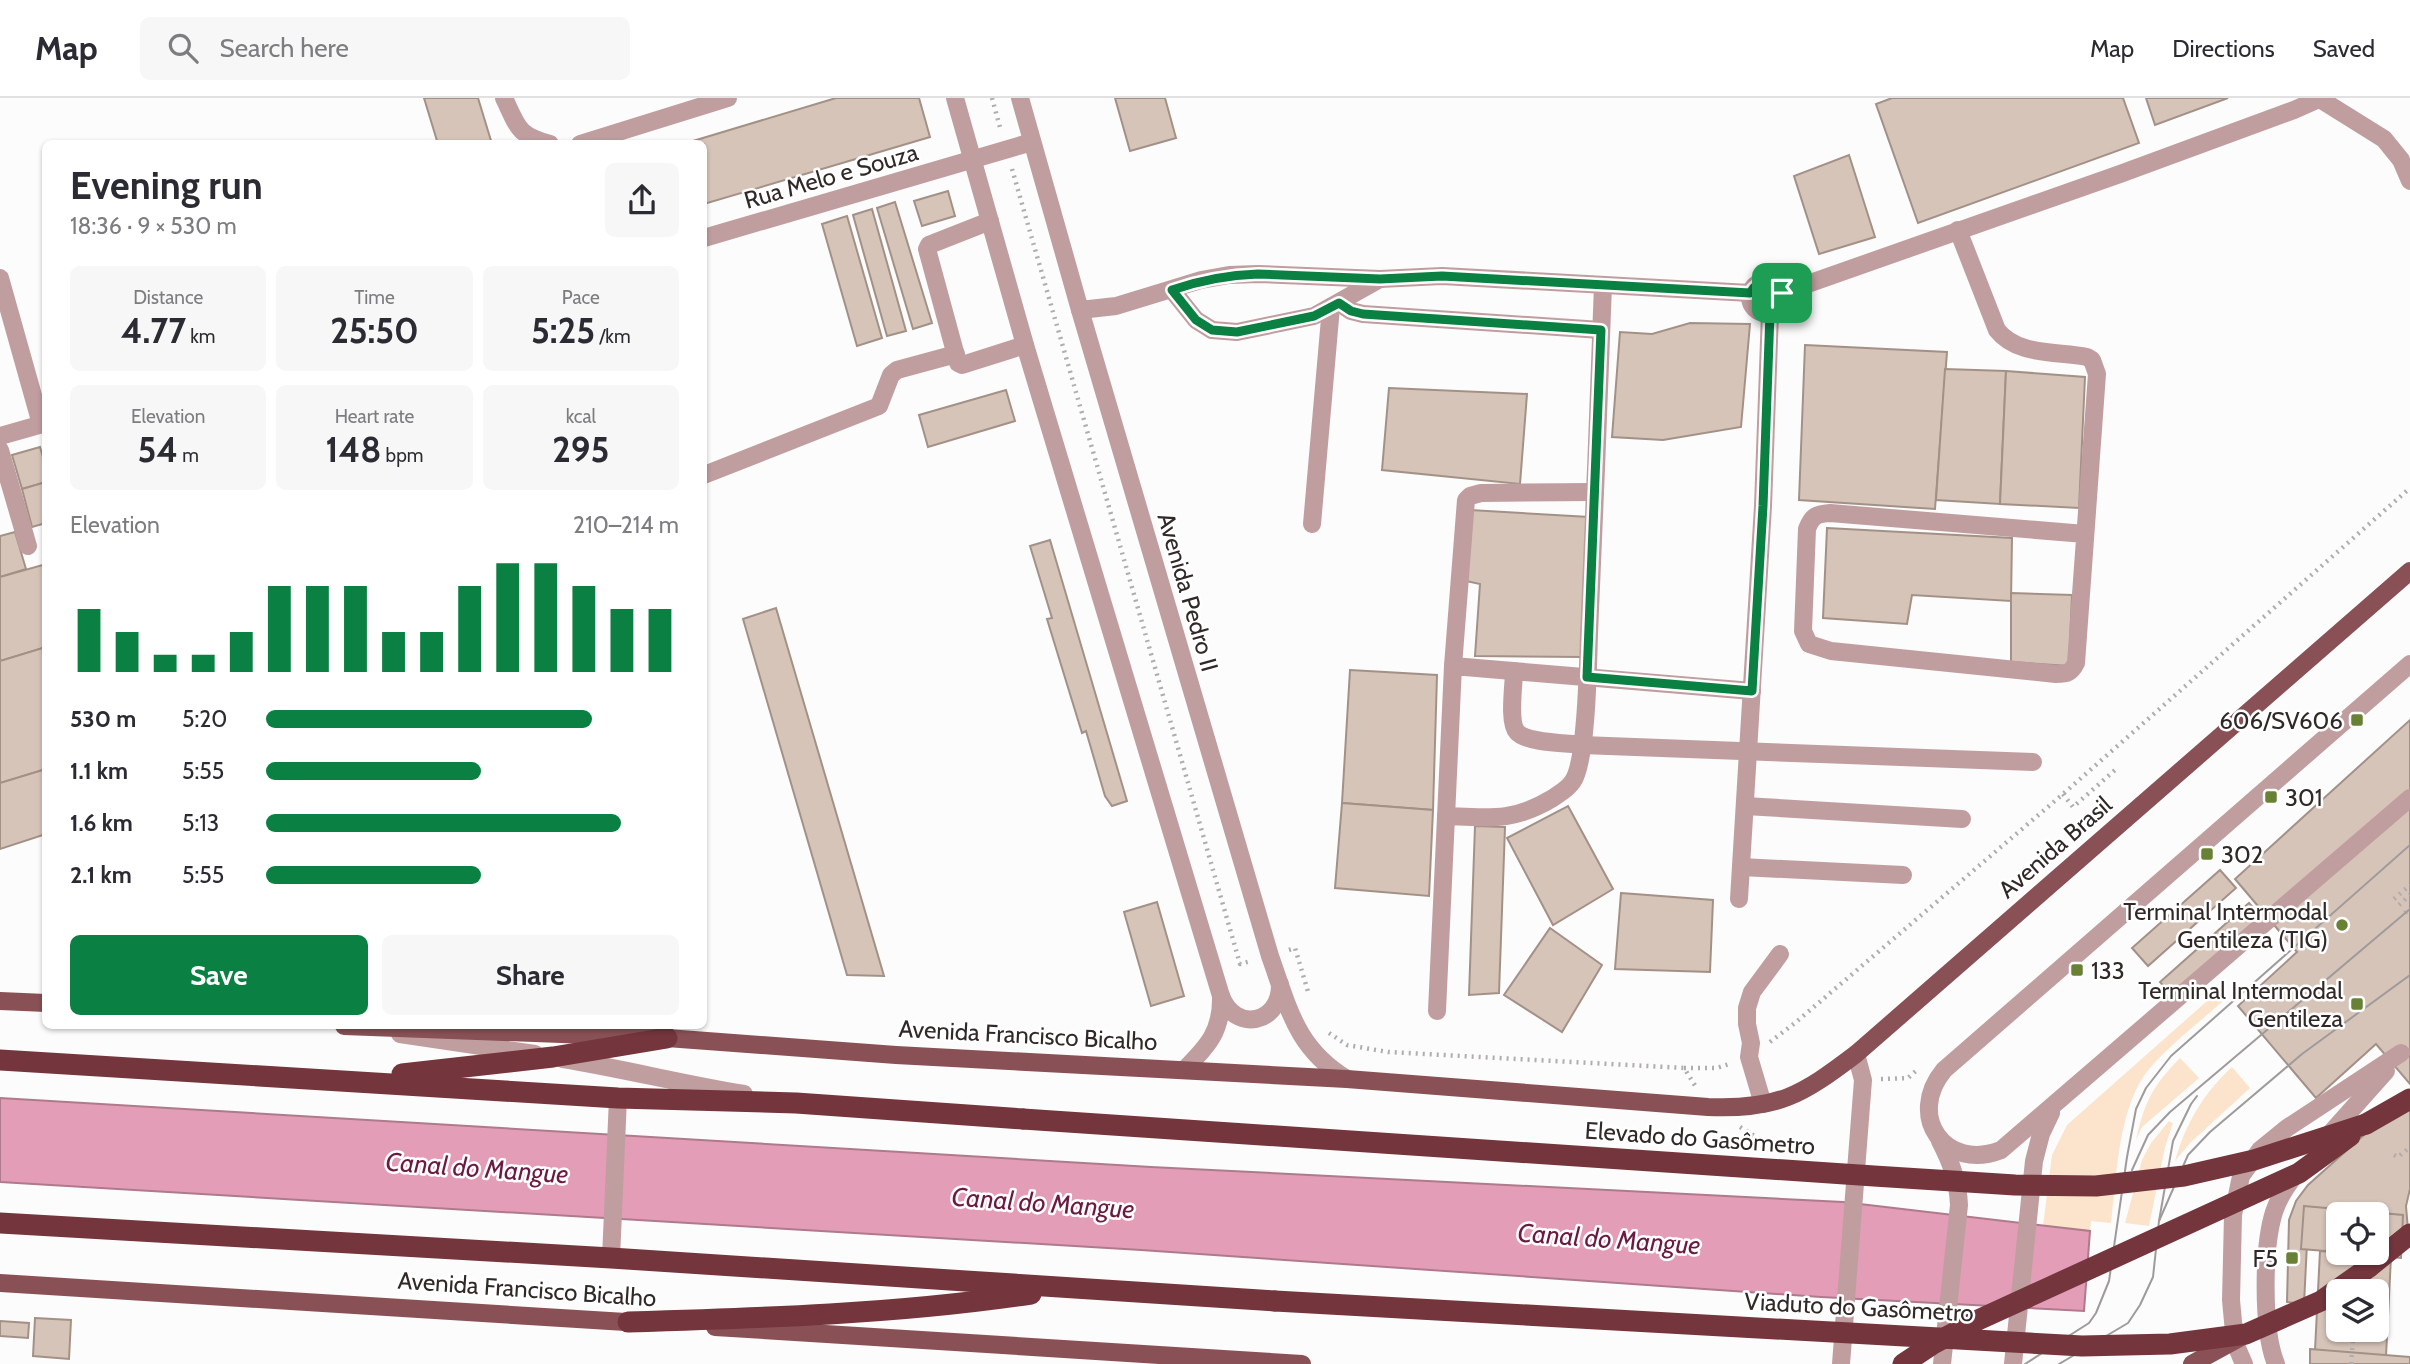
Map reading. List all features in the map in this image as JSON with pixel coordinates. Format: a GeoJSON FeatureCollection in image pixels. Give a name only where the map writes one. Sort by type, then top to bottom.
{"type":"FeatureCollection","features":[{"type":"Feature","properties":{"kind":"highway"},"geometry":{"type":"LineString","coordinates":[[344,1081],[553,1057],[667,1038]]}},
{"type":"Feature","properties":{"kind":"highway"},"geometry":{"type":"LineString","coordinates":[[0,1060],[618,1098],[796,1103]]}},
{"type":"Feature","properties":{"kind":"highway","name":"Elevado do Gasômetro"},"geometry":{"type":"LineString","coordinates":[[1903,1364],[1978,1320],[2299,1173],[2366,1124],[2410,1099]]}},
{"type":"Feature","properties":{"kind":"highway","name":"Elevado do Gasômetro"},"geometry":{"type":"LineString","coordinates":[[796,1103],[2015,1185],[2096,1186],[2184,1176],[2254,1160],[2366,1124]]}},
{"type":"Feature","properties":{"kind":"highway","name":"Avenida Francisco Bicalho"},"geometry":{"type":"LineString","coordinates":[[0,1223],[611,1258],[1275,1301]]}},
{"type":"Feature","properties":{"kind":"highway","name":"Viaduto do Gasômetro"},"geometry":{"type":"LineString","coordinates":[[1275,1301],[2081,1346],[2170,1344],[2246,1334],[2321,1301],[2410,1234]]}},
{"type":"Feature","properties":{"kind":"highway"},"geometry":{"type":"LineString","coordinates":[[628,1322],[820,1316],[978,1302],[1072,1288]]}},
{"type":"Feature","properties":{"kind":"main road","name":"Avenida Brasil"},"geometry":{"type":"LineString","coordinates":[[1708,1107],[1741,1108],[1800,1094],[1856,1054],[2410,571]]}},
{"type":"Feature","properties":{"kind":"main road"},"geometry":{"type":"LineString","coordinates":[[0,1001],[42,1003]]}},
{"type":"Feature","properties":{"kind":"main road","name":"Avenida Francisco Bicalho"},"geometry":{"type":"LineString","coordinates":[[423,1029],[667,1038],[896,1055],[1348,1079],[1708,1107]]}},
{"type":"Feature","properties":{"kind":"main road","name":"Avenida Francisco Bicalho"},"geometry":{"type":"LineString","coordinates":[[0,1283],[1302,1364]]}},
{"type":"Feature","properties":{"kind":"main road"},"geometry":{"type":"LineString","coordinates":[[2192,1364],[2246,1334]]}},
{"type":"Feature","properties":{"kind":"street"},"geometry":{"type":"LineString","coordinates":[[504,98],[520,131],[537,140]]}},
{"type":"Feature","properties":{"kind":"street"},"geometry":{"type":"LineString","coordinates":[[593,140],[728,98]]}},
{"type":"Feature","properties":{"kind":"street"},"geometry":{"type":"LineString","coordinates":[[955,98],[1025,345],[1221,996],[1231,1012],[1245,1019],[1261,1018],[1273,1010],[1279,1000],[1280,984]]}},
{"type":"Feature","properties":{"kind":"street","name":"Avenida Pedro II"},"geometry":{"type":"LineString","coordinates":[[1020,98],[1080,310],[1280,984],[1294,1021],[1307,1044],[1326,1065],[1348,1079]]}},
{"type":"Feature","properties":{"kind":"street"},"geometry":{"type":"LineString","coordinates":[[1782,293],[2133,169],[2320,98],[2384,139],[2402,160],[2410,181]]}},
{"type":"Feature","properties":{"kind":"street","name":"Rua Melo e Souza"},"geometry":{"type":"LineString","coordinates":[[707,237],[1032,142]]}},
{"type":"Feature","properties":{"kind":"street"},"geometry":{"type":"LineString","coordinates":[[990,221],[929,244],[927,248],[958,363],[962,366],[1025,345]]}},
{"type":"Feature","properties":{"kind":"street"},"geometry":{"type":"LineString","coordinates":[[1958,230],[1997,330],[2004,339],[2017,346],[2087,357],[2097,374],[2077,655],[2073,670],[2066,674],[1831,651],[1809,644],[1803,631],[1807,529],[1815,515],[1830,513],[2085,534]]}},
{"type":"Feature","properties":{"kind":"street"},"geometry":{"type":"LineString","coordinates":[[1080,310],[1116,306],[1201,280],[1229,275],[1306,274],[1380,279],[1442,276],[1750,293]]}},
{"type":"Feature","properties":{"kind":"street"},"geometry":{"type":"LineString","coordinates":[[0,278],[42,420]]}},
{"type":"Feature","properties":{"kind":"street"},"geometry":{"type":"LineString","coordinates":[[1172,290],[1196,320],[1212,330],[1237,332],[1314,316],[1380,279]]}},
{"type":"Feature","properties":{"kind":"street"},"geometry":{"type":"LineString","coordinates":[[1762,281],[1771,281],[1778,285],[1782,293],[1782,302],[1770,313],[1762,313],[1751,301],[1750,293],[1755,285],[1762,281]]}},
{"type":"Feature","properties":{"kind":"street"},"geometry":{"type":"LineString","coordinates":[[1446,816],[1497,819],[1516,815],[1538,807],[1565,790],[1574,781],[1578,771],[1587,677],[1603,285]]}},
{"type":"Feature","properties":{"kind":"street"},"geometry":{"type":"LineString","coordinates":[[1335,305],[1363,314],[1601,330]]}},
{"type":"Feature","properties":{"kind":"street"},"geometry":{"type":"LineString","coordinates":[[1312,524],[1335,305]]}},
{"type":"Feature","properties":{"kind":"street"},"geometry":{"type":"LineString","coordinates":[[1739,899],[1763,506],[1770,313]]}},
{"type":"Feature","properties":{"kind":"street"},"geometry":{"type":"LineString","coordinates":[[707,474],[879,406],[891,375],[897,370],[956,354]]}},
{"type":"Feature","properties":{"kind":"street"},"geometry":{"type":"LineString","coordinates":[[0,436],[42,423]]}},
{"type":"Feature","properties":{"kind":"street"},"geometry":{"type":"LineString","coordinates":[[0,450],[29,546]]}},
{"type":"Feature","properties":{"kind":"street"},"geometry":{"type":"LineString","coordinates":[[1437,1011],[1453,666],[1466,500],[1481,493],[1595,492]]}},
{"type":"Feature","properties":{"kind":"street"},"geometry":{"type":"LineString","coordinates":[[1942,1364],[1958,1210],[1958,1185],[1950,1160],[1932,1127],[1927,1103],[1930,1090],[1944,1070],[2410,664]]}},
{"type":"Feature","properties":{"kind":"street"},"geometry":{"type":"LineString","coordinates":[[1453,666],[1752,691]]}},
{"type":"Feature","properties":{"kind":"street"},"geometry":{"type":"LineString","coordinates":[[1514,671],[1513,724],[1517,732],[1527,738],[1582,745],[2033,762]]}},
{"type":"Feature","properties":{"kind":"street"},"geometry":{"type":"LineString","coordinates":[[1939,1138],[1960,1154],[1988,1155],[2001,1150],[2410,798]]}},
{"type":"Feature","properties":{"kind":"street"},"geometry":{"type":"LineString","coordinates":[[1745,806],[1962,819]]}},
{"type":"Feature","properties":{"kind":"street"},"geometry":{"type":"LineString","coordinates":[[1741,867],[1903,875]]}},
{"type":"Feature","properties":{"kind":"street"},"geometry":{"type":"LineString","coordinates":[[1763,1104],[1749,1057],[1751,1043],[1747,1008],[1752,992],[1780,954]]}},
{"type":"Feature","properties":{"kind":"street"},"geometry":{"type":"LineString","coordinates":[[1184,1070],[1214,1035],[1220,1016],[1221,996]]}},
{"type":"Feature","properties":{"kind":"street"},"geometry":{"type":"LineString","coordinates":[[362,1029],[628,1069],[680,1083],[796,1103]]}},
{"type":"Feature","properties":{"kind":"street"},"geometry":{"type":"LineString","coordinates":[[2244,1364],[2235,1343],[2231,1300],[2233,1215],[2241,1176],[2260,1150],[2287,1128],[2406,1050]]}},
{"type":"Feature","properties":{"kind":"street"},"geometry":{"type":"LineString","coordinates":[[2276,1364],[2270,1351],[2266,1298],[2268,1243],[2274,1212],[2284,1188],[2310,1156],[2406,1050]]}},
{"type":"Feature","properties":{"kind":"street"},"geometry":{"type":"LineString","coordinates":[[1841,1364],[1863,1080],[1856,1054]]}},
{"type":"Feature","properties":{"kind":"street"},"geometry":{"type":"LineString","coordinates":[[611,1258],[618,1098]]}},
{"type":"Feature","properties":{"kind":"street"},"geometry":{"type":"LineString","coordinates":[[2013,1364],[2037,1147],[2047,1119],[2056,1104]]}},
{"type":"Feature","properties":{"kind":"path"},"geometry":{"type":"LineString","coordinates":[[992,98],[1240,964]]}},
{"type":"Feature","properties":{"kind":"path"},"geometry":{"type":"LineString","coordinates":[[1684,1068],[1717,1068],[1749,1057],[1795,1023],[2063,794],[2410,488]]}},
{"type":"Feature","properties":{"kind":"path"},"geometry":{"type":"LineString","coordinates":[[2063,794],[2073,807],[2115,770]]}},
{"type":"Feature","properties":{"kind":"path"},"geometry":{"type":"LineString","coordinates":[[2394,899],[2410,884]]}},
{"type":"Feature","properties":{"kind":"path"},"geometry":{"type":"LineString","coordinates":[[2399,905],[2410,895]]}},
{"type":"Feature","properties":{"kind":"path"},"geometry":{"type":"LineString","coordinates":[[2405,913],[2410,908]]}},
{"type":"Feature","properties":{"kind":"path"},"geometry":{"type":"LineString","coordinates":[[1863,1080],[1908,1078],[1918,1068]]}},
{"type":"Feature","properties":{"kind":"path"},"geometry":{"type":"LineString","coordinates":[[2394,1155],[2399,1157],[2410,1147]]}},
{"type":"Feature","properties":{"kind":"path"},"geometry":{"type":"LineString","coordinates":[[2351,1364],[2353,1342]]}},
{"type":"Feature","properties":{"kind":"shaded area"},"geometry":{"type":"Polygon","coordinates":[[[2215,994],[2222,1002],[2176,1042],[2139,1083],[2131,1101],[2121,1141],[2111,1223],[2091,1221],[2090,1231],[2043,1226],[2052,1155],[2067,1125],[2215,994]]]}},
{"type":"Feature","properties":{"kind":"shaded area"},"geometry":{"type":"Polygon","coordinates":[[[2180,1058],[2199,1078],[2142,1127],[2136,1140],[2151,1095],[2180,1058]]]}},
{"type":"Feature","properties":{"kind":"shaded area"},"geometry":{"type":"Polygon","coordinates":[[[2232,1067],[2250,1088],[2190,1143],[2175,1161],[2184,1134],[2197,1110],[2212,1088],[2232,1067]]]}},
{"type":"Feature","properties":{"kind":"shaded area"},"geometry":{"type":"Polygon","coordinates":[[[2169,1121],[2173,1123],[2165,1147],[2149,1226],[2125,1223],[2142,1160],[2151,1143],[2169,1121]]]}},
{"type":"Feature","properties":{"kind":"water","name":"Canal do Mangue"},"geometry":{"type":"Polygon","coordinates":[[[0,1098],[1151,1167],[1843,1202],[2090,1231],[2084,1311],[1821,1297],[1141,1250],[0,1182],[0,1098]]]}},
{"type":"Feature","properties":{"kind":"building"},"geometry":{"type":"Polygon","coordinates":[[[424,98],[478,98],[491,140],[437,140],[424,98]]]}},
{"type":"Feature","properties":{"kind":"building"},"geometry":{"type":"Polygon","coordinates":[[[836,98],[919,98],[930,137],[707,203],[707,140],[696,140],[836,98]]]}},
{"type":"Feature","properties":{"kind":"building"},"geometry":{"type":"Polygon","coordinates":[[[1115,98],[1165,98],[1176,138],[1130,151],[1115,98]]]}},
{"type":"Feature","properties":{"kind":"building"},"geometry":{"type":"Polygon","coordinates":[[[1892,98],[2123,98],[2139,143],[1918,223],[1876,104],[1892,98]]]}},
{"type":"Feature","properties":{"kind":"building"},"geometry":{"type":"Polygon","coordinates":[[[2146,98],[2228,98],[2155,125],[2146,98]]]}},
{"type":"Feature","properties":{"kind":"building"},"geometry":{"type":"Polygon","coordinates":[[[1849,155],[1875,237],[1819,254],[1794,176],[1849,155]]]}},
{"type":"Feature","properties":{"kind":"building"},"geometry":{"type":"Polygon","coordinates":[[[948,191],[955,216],[922,226],[914,201],[948,191]]]}},
{"type":"Feature","properties":{"kind":"building"},"geometry":{"type":"Polygon","coordinates":[[[895,202],[932,323],[913,329],[877,208],[895,202]]]}},
{"type":"Feature","properties":{"kind":"building"},"geometry":{"type":"Polygon","coordinates":[[[872,209],[906,331],[887,336],[853,215],[872,209]]]}},
{"type":"Feature","properties":{"kind":"building"},"geometry":{"type":"Polygon","coordinates":[[[847,216],[882,338],[857,346],[822,224],[847,216]]]}},
{"type":"Feature","properties":{"kind":"building"},"geometry":{"type":"Polygon","coordinates":[[[1690,323],[1750,324],[1741,427],[1663,440],[1612,437],[1620,332],[1652,334],[1690,323]]]}},
{"type":"Feature","properties":{"kind":"building"},"geometry":{"type":"Polygon","coordinates":[[[1805,345],[1947,352],[1935,509],[1799,500],[1805,345]]]}},
{"type":"Feature","properties":{"kind":"building"},"geometry":{"type":"Polygon","coordinates":[[[1945,369],[2006,371],[2000,504],[1936,500],[1945,369]]]}},
{"type":"Feature","properties":{"kind":"building"},"geometry":{"type":"Polygon","coordinates":[[[2006,371],[2085,377],[2079,508],[2000,504],[2006,371]]]}},
{"type":"Feature","properties":{"kind":"building"},"geometry":{"type":"Polygon","coordinates":[[[1389,388],[1527,394],[1520,484],[1382,470],[1389,388]]]}},
{"type":"Feature","properties":{"kind":"building"},"geometry":{"type":"Polygon","coordinates":[[[1006,390],[1015,421],[928,447],[919,415],[1006,390]]]}},
{"type":"Feature","properties":{"kind":"building"},"geometry":{"type":"Polygon","coordinates":[[[40,447],[42,483],[22,489],[12,455],[40,447]]]}},
{"type":"Feature","properties":{"kind":"building"},"geometry":{"type":"Polygon","coordinates":[[[42,483],[42,524],[32,527],[22,489],[42,483]]]}},
{"type":"Feature","properties":{"kind":"building"},"geometry":{"type":"Polygon","coordinates":[[[1470,510],[1589,517],[1581,657],[1475,656],[1480,584],[1466,581],[1470,510]]]}},
{"type":"Feature","properties":{"kind":"building"},"geometry":{"type":"Polygon","coordinates":[[[1827,528],[2012,538],[2011,601],[1912,595],[1907,624],[1823,618],[1827,528]]]}},
{"type":"Feature","properties":{"kind":"building"},"geometry":{"type":"Polygon","coordinates":[[[15,532],[26,569],[0,577],[0,536],[15,532]]]}},
{"type":"Feature","properties":{"kind":"building"},"geometry":{"type":"Polygon","coordinates":[[[1050,540],[1127,801],[1112,806],[1105,796],[1086,731],[1082,733],[1047,619],[1052,618],[1030,546],[1050,540]]]}},
{"type":"Feature","properties":{"kind":"building"},"geometry":{"type":"Polygon","coordinates":[[[42,565],[42,648],[0,661],[0,577],[42,565]]]}},
{"type":"Feature","properties":{"kind":"building"},"geometry":{"type":"Polygon","coordinates":[[[2011,593],[2072,595],[2069,666],[2011,662],[2011,593]]]}},
{"type":"Feature","properties":{"kind":"building"},"geometry":{"type":"Polygon","coordinates":[[[776,608],[884,976],[847,975],[743,619],[776,608]]]}},
{"type":"Feature","properties":{"kind":"building"},"geometry":{"type":"Polygon","coordinates":[[[42,648],[42,770],[0,783],[0,661],[42,648]]]}},
{"type":"Feature","properties":{"kind":"building"},"geometry":{"type":"Polygon","coordinates":[[[1350,670],[1437,675],[1433,810],[1342,803],[1350,670]]]}},
{"type":"Feature","properties":{"kind":"building","name":"Terminal Intermodal Gentileza (TIG)"},"geometry":{"type":"Polygon","coordinates":[[[2410,720],[2410,1084],[2376,1044],[2316,1098],[2238,1006],[2297,952],[2235,879],[2410,720]]]}},
{"type":"Feature","properties":{"kind":"building"},"geometry":{"type":"Polygon","coordinates":[[[42,770],[42,835],[0,849],[0,783],[42,770]]]}},
{"type":"Feature","properties":{"kind":"building"},"geometry":{"type":"Polygon","coordinates":[[[1342,803],[1433,810],[1429,896],[1335,888],[1342,803]]]}},
{"type":"Feature","properties":{"kind":"building"},"geometry":{"type":"Polygon","coordinates":[[[1568,806],[1613,889],[1553,925],[1507,838],[1568,806]]]}},
{"type":"Feature","properties":{"kind":"building"},"geometry":{"type":"Polygon","coordinates":[[[1475,826],[1505,827],[1499,993],[1469,995],[1475,826]]]}},
{"type":"Feature","properties":{"kind":"building"},"geometry":{"type":"Polygon","coordinates":[[[2220,870],[2236,888],[2148,966],[2132,948],[2220,870]]]}},
{"type":"Feature","properties":{"kind":"building"},"geometry":{"type":"Polygon","coordinates":[[[1621,893],[1713,900],[1710,972],[1615,969],[1621,893]]]}},
{"type":"Feature","properties":{"kind":"building"},"geometry":{"type":"Polygon","coordinates":[[[1157,902],[1184,996],[1151,1006],[1124,912],[1157,902]]]}},
{"type":"Feature","properties":{"kind":"building"},"geometry":{"type":"Polygon","coordinates":[[[2249,903],[2265,921],[2176,1000],[2160,982],[2249,903]]]}},
{"type":"Feature","properties":{"kind":"building"},"geometry":{"type":"Polygon","coordinates":[[[1550,928],[1602,965],[1562,1032],[1504,995],[1550,928]]]}},
{"type":"Feature","properties":{"kind":"building"},"geometry":{"type":"Polygon","coordinates":[[[2410,1094],[2410,1189],[2406,1206],[2408,1230],[2389,1229],[2389,1202],[2326,1202],[2326,1224],[2308,1223],[2304,1304],[2287,1302],[2289,1220],[2296,1201],[2308,1185],[2410,1094]]]}},
{"type":"Feature","properties":{"kind":"building"},"geometry":{"type":"Polygon","coordinates":[[[2304,1206],[2326,1208],[2326,1251],[2301,1249],[2304,1206]]]}},
{"type":"Feature","properties":{"kind":"building"},"geometry":{"type":"Polygon","coordinates":[[[2389,1214],[2403,1215],[2401,1258],[2389,1257],[2389,1214]]]}},
{"type":"Feature","properties":{"kind":"building"},"geometry":{"type":"Polygon","coordinates":[[[2320,1251],[2326,1252],[2326,1265],[2389,1265],[2391,1257],[2389,1297],[2389,1279],[2326,1279],[2326,1342],[2387,1342],[2386,1356],[2315,1350],[2320,1251]]]}},
{"type":"Feature","properties":{"kind":"building"},"geometry":{"type":"Polygon","coordinates":[[[35,1318],[71,1320],[69,1359],[33,1356],[35,1318]]]}},
{"type":"Feature","properties":{"kind":"building"},"geometry":{"type":"Polygon","coordinates":[[[0,1321],[29,1323],[28,1338],[0,1336],[0,1321]]]}},
{"type":"Feature","properties":{"kind":"building"},"geometry":{"type":"Polygon","coordinates":[[[2310,1349],[2410,1357],[2410,1364],[2310,1364],[2310,1349]]]}},
{"type":"Feature","properties":{"kind":"tram line"},"geometry":{"type":"LineString","coordinates":[[2025,1364],[2089,1323],[2096,1313],[2109,1281],[2136,1109],[2146,1088],[2171,1056],[2410,845]]}},
{"type":"Feature","properties":{"kind":"tram line"},"geometry":{"type":"LineString","coordinates":[[2132,1170],[2148,1135],[2170,1112],[2410,909]]}},
{"type":"Feature","properties":{"kind":"tram line"},"geometry":{"type":"LineString","coordinates":[[2159,1221],[2188,1155],[2210,1132],[2302,1054],[2410,975]]}},
{"type":"Feature","properties":{"kind":"tram line"},"geometry":{"type":"LineString","coordinates":[[2059,1364],[2128,1323],[2140,1305],[2153,1277],[2159,1221],[2173,1141],[2197,1096]]}},
{"type":"Feature","properties":{"kind":"place","name":"606/SV606"},"geometry":{"type":"Point","coordinates":[2357,720]}},
{"type":"Feature","properties":{"kind":"place","name":"301"},"geometry":{"type":"Point","coordinates":[2271,797]}},
{"type":"Feature","properties":{"kind":"place","name":"302"},"geometry":{"type":"Point","coordinates":[2207,854]}},
{"type":"Feature","properties":{"kind":"place","name":"Terminal Intermodal Gentileza (TIG)"},"geometry":{"type":"Point","coordinates":[2342,925]}},
{"type":"Feature","properties":{"kind":"place","name":"133"},"geometry":{"type":"Point","coordinates":[2077,970]}},
{"type":"Feature","properties":{"kind":"place","name":"Terminal Intermodal Gentileza"},"geometry":{"type":"Point","coordinates":[2357,1004]}},
{"type":"Feature","properties":{"kind":"place","name":"F5"},"geometry":{"type":"Point","coordinates":[2292,1258]}},
{"type":"Feature","properties":{"kind":"route"},"geometry":{"type":"LineString","coordinates":[[1306,274],[1380,279],[1442,276],[1750,293],[1755,285],[1762,281],[1771,281],[1778,285],[1782,293],[1782,302],[1770,313],[1763,506],[1752,691],[1587,677],[1601,330],[1363,314],[1351,311],[1339,303],[1314,316],[1237,332],[1212,330],[1196,320],[1172,290],[1201,280],[1229,275],[1306,274]]}}]}
